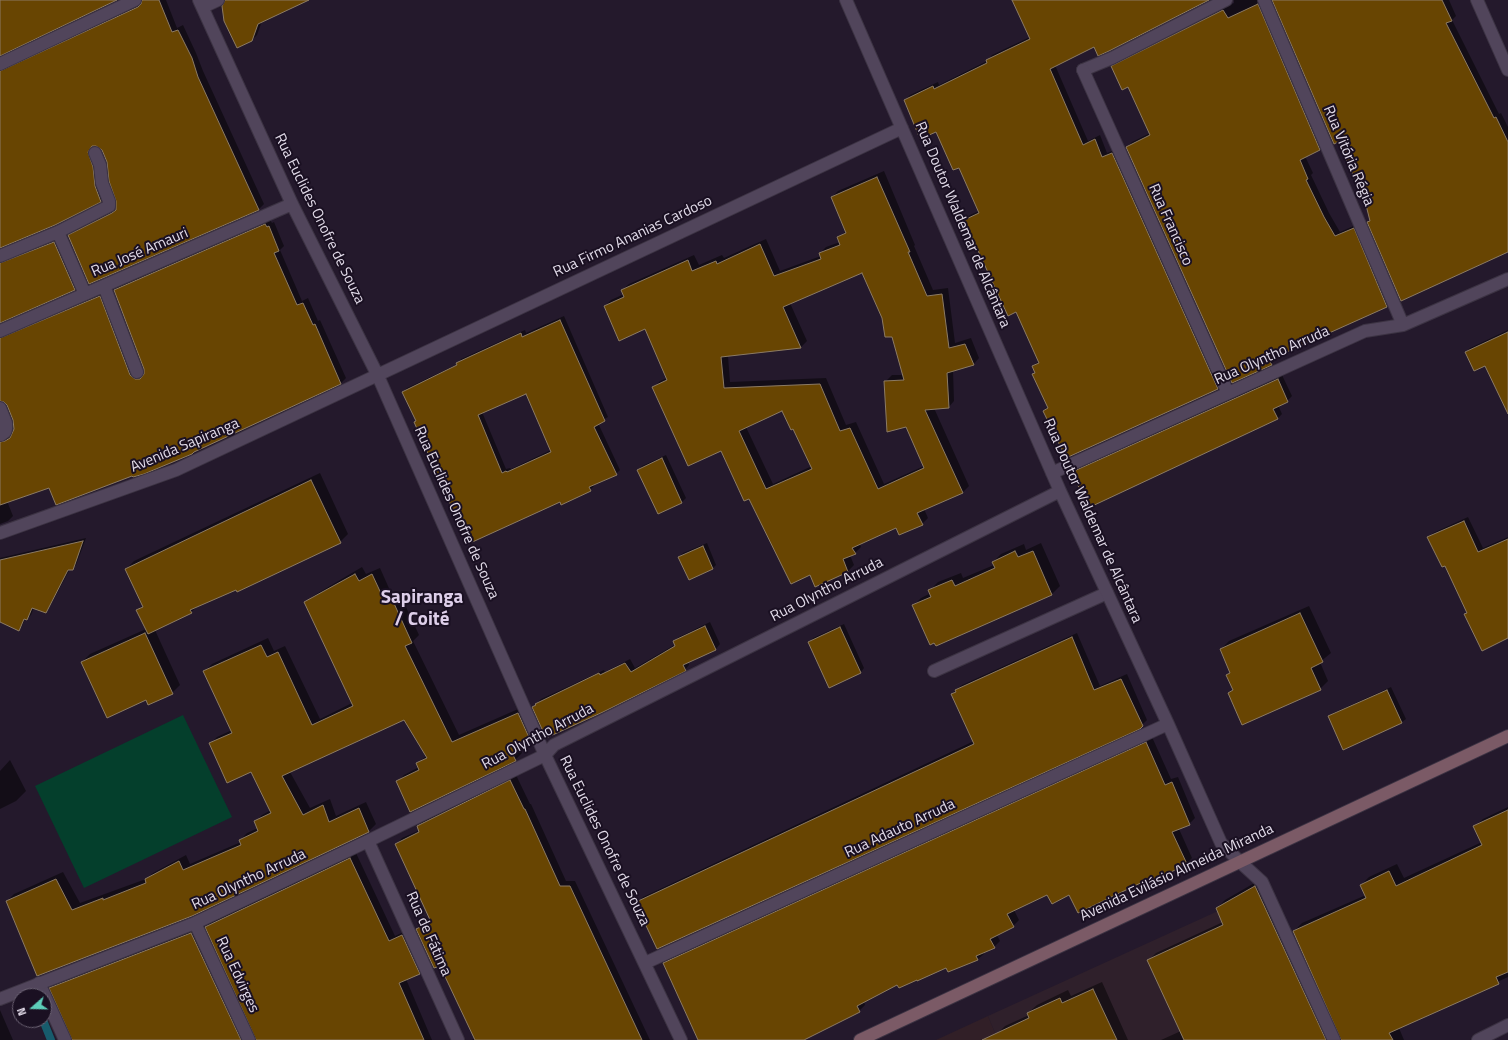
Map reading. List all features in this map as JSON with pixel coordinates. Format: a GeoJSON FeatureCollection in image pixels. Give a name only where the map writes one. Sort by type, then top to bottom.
{"type":"FeatureCollection","features":[{"type":"Feature","properties":{"kind":"street"},"geometry":{"type":"LineString","coordinates":[[0,64],[135,0]]}},
{"type":"Feature","properties":{"kind":"street"},"geometry":{"type":"LineString","coordinates":[[201,4],[218,0]]}},
{"type":"Feature","properties":{"kind":"street","name":"Rua Doutor Waldemar de Alcântara"},"geometry":{"type":"LineString","coordinates":[[846,0],[1052,474],[1222,843],[1262,882],[1334,1040]]}},
{"type":"Feature","properties":{"kind":"street","name":"Rua Francisco"},"geometry":{"type":"LineString","coordinates":[[1226,0],[1112,58],[1083,70],[1228,393]]}},
{"type":"Feature","properties":{"kind":"street","name":"Rua Vitória Régia"},"geometry":{"type":"LineString","coordinates":[[1264,0],[1403,325]]}},
{"type":"Feature","properties":{"kind":"street"},"geometry":{"type":"LineString","coordinates":[[1477,0],[1508,70]]}},
{"type":"Feature","properties":{"kind":"street","name":"Rua Euclides Onofre de Souza"},"geometry":{"type":"LineString","coordinates":[[201,4],[292,204],[378,376],[545,755],[681,1040]]}},
{"type":"Feature","properties":{"kind":"street","name":"Rua Firmo Ananias Cardoso"},"geometry":{"type":"LineString","coordinates":[[378,376],[902,128]]}},
{"type":"Feature","properties":{"kind":"street"},"geometry":{"type":"LineString","coordinates":[[0,256],[58,232],[108,206],[109,201],[102,184],[100,165],[95,153]]}},
{"type":"Feature","properties":{"kind":"street","name":"Rua José Amauri"},"geometry":{"type":"LineString","coordinates":[[0,331],[292,204]]}},
{"type":"Feature","properties":{"kind":"street"},"geometry":{"type":"LineString","coordinates":[[58,232],[85,294]]}},
{"type":"Feature","properties":{"kind":"street","name":"Rua Olyntho Arruda"},"geometry":{"type":"LineString","coordinates":[[1052,474],[1365,331],[1403,325],[1508,279]]}},
{"type":"Feature","properties":{"kind":"street"},"geometry":{"type":"LineString","coordinates":[[104,286],[137,372]]}},
{"type":"Feature","properties":{"kind":"street","name":"Avenida Sapiranga"},"geometry":{"type":"LineString","coordinates":[[0,533],[176,470],[378,376]]}},
{"type":"Feature","properties":{"kind":"street"},"geometry":{"type":"LineString","coordinates":[[0,408],[6,423],[5,432],[0,435]]}},
{"type":"Feature","properties":{"kind":"street","name":"Rua Olyntho Arruda"},"geometry":{"type":"LineString","coordinates":[[0,999],[195,923],[368,841],[545,755],[554,745],[1060,491]]}},
{"type":"Feature","properties":{"kind":"street"},"geometry":{"type":"LineString","coordinates":[[934,670],[1107,593]]}},
{"type":"Feature","properties":{"kind":"street","name":"Rua Adauto Arruda"},"geometry":{"type":"LineString","coordinates":[[645,963],[1168,724]]}},
{"type":"Feature","properties":{"kind":"street","name":"Avenida Evilásio Almeida Miranda"},"geometry":{"type":"LineString","coordinates":[[860,1040],[1508,736]]}},
{"type":"Feature","properties":{"kind":"street","name":"Rua de Fátima"},"geometry":{"type":"LineString","coordinates":[[368,841],[458,1040]]}},
{"type":"Feature","properties":{"kind":"street","name":"Rua Edvirges"},"geometry":{"type":"LineString","coordinates":[[195,923],[249,1040]]}},
{"type":"Feature","properties":{"kind":"street"},"geometry":{"type":"LineString","coordinates":[[39,983],[65,1040]]}},
{"type":"Feature","properties":{"kind":"street"},"geometry":{"type":"LineString","coordinates":[[1478,1040],[1508,1025]]}},
{"type":"Feature","properties":{"kind":"shaded area"},"geometry":{"type":"Polygon","coordinates":[[[1218,911],[1276,1040],[998,1040],[988,1016],[1218,911]]]}},
{"type":"Feature","properties":{"kind":"shaded area"},"geometry":{"type":"Polygon","coordinates":[[[988,1016],[998,1040],[936,1040],[988,1016]]]}},
{"type":"Feature","properties":{"kind":"green space"},"geometry":{"type":"Polygon","coordinates":[[[183,715],[232,817],[84,888],[35,786],[183,715]]]}},
{"type":"Feature","properties":{"kind":"building"},"geometry":{"type":"Polygon","coordinates":[[[0,0],[117,0],[0,56],[0,0]]]}},
{"type":"Feature","properties":{"kind":"building"},"geometry":{"type":"Polygon","coordinates":[[[142,0],[159,0],[172,32],[178,30],[192,58],[198,77],[259,210],[89,284],[68,235],[116,210],[116,201],[109,181],[107,162],[102,150],[96,146],[92,146],[88,152],[93,167],[95,186],[101,202],[55,225],[0,248],[0,71],[138,7],[142,0]]]}},
{"type":"Feature","properties":{"kind":"building"},"geometry":{"type":"Polygon","coordinates":[[[225,0],[309,0],[258,24],[252,41],[237,48],[224,21],[222,6],[225,0]]]}},
{"type":"Feature","properties":{"kind":"building"},"geometry":{"type":"Polygon","coordinates":[[[1012,0],[1209,0],[1098,56],[1094,47],[1050,69],[1083,145],[1095,139],[1102,157],[1112,153],[1218,389],[1066,458],[1043,411],[1048,408],[1032,374],[1035,373],[1032,366],[1039,363],[1016,312],[1008,316],[964,220],[979,213],[959,168],[953,170],[936,132],[920,139],[904,100],[933,86],[934,89],[987,63],[986,60],[1030,39],[1012,0]]]}},
{"type":"Feature","properties":{"kind":"building"},"geometry":{"type":"Polygon","coordinates":[[[1272,0],[1442,0],[1452,21],[1446,23],[1494,118],[1496,117],[1508,142],[1508,252],[1401,301],[1367,222],[1370,221],[1365,201],[1338,142],[1334,144],[1272,0]]]}},
{"type":"Feature","properties":{"kind":"building"},"geometry":{"type":"Polygon","coordinates":[[[1258,4],[1320,150],[1300,160],[1308,179],[1306,180],[1335,236],[1354,228],[1387,307],[1269,360],[1272,365],[1232,383],[1126,147],[1150,135],[1128,87],[1122,90],[1111,66],[1223,10],[1228,18],[1258,4]]]}},
{"type":"Feature","properties":{"kind":"building"},"geometry":{"type":"Polygon","coordinates":[[[877,177],[910,252],[908,252],[927,296],[942,294],[949,348],[965,344],[974,365],[947,373],[949,408],[925,410],[963,493],[917,513],[923,525],[899,535],[896,528],[852,548],[856,554],[843,559],[848,572],[815,587],[810,575],[791,584],[749,499],[744,501],[721,451],[688,466],[652,387],[667,380],[645,329],[619,341],[604,306],[624,297],[621,290],[688,260],[692,271],[716,261],[717,264],[760,244],[774,276],[821,259],[819,253],[840,245],[837,237],[846,233],[831,197],[877,177]],[[862,273],[783,307],[801,348],[721,357],[724,388],[820,384],[840,431],[850,428],[878,489],[924,468],[906,427],[887,432],[884,381],[904,380],[892,337],[885,337],[882,318],[862,273]],[[782,411],[739,431],[766,489],[812,469],[793,429],[791,430],[782,411]]]}},
{"type":"Feature","properties":{"kind":"building"},"geometry":{"type":"Polygon","coordinates":[[[265,224],[267,227],[269,226],[279,251],[274,253],[297,305],[303,303],[313,325],[315,324],[341,384],[192,454],[144,474],[132,476],[56,505],[49,488],[0,505],[0,442],[10,438],[14,429],[13,420],[7,405],[0,401],[0,338],[100,296],[130,375],[135,379],[140,379],[144,374],[144,369],[114,290],[265,224]]]}},
{"type":"Feature","properties":{"kind":"building"},"geometry":{"type":"Polygon","coordinates":[[[54,242],[75,290],[0,323],[0,263],[54,242]]]}},
{"type":"Feature","properties":{"kind":"building"},"geometry":{"type":"Polygon","coordinates":[[[560,320],[605,421],[594,427],[617,475],[589,487],[591,491],[561,505],[560,502],[468,544],[414,422],[416,421],[402,392],[457,365],[456,363],[521,333],[522,337],[560,320]],[[526,394],[478,415],[502,473],[551,452],[526,394]]]}},
{"type":"Feature","properties":{"kind":"building"},"geometry":{"type":"Polygon","coordinates":[[[1508,332],[1508,414],[1485,366],[1474,371],[1465,352],[1508,332]]]}},
{"type":"Feature","properties":{"kind":"building"},"geometry":{"type":"Polygon","coordinates":[[[1278,379],[1288,402],[1273,409],[1278,419],[1088,508],[1072,472],[1278,379]]]}},
{"type":"Feature","properties":{"kind":"building"},"geometry":{"type":"Polygon","coordinates":[[[662,458],[682,503],[658,514],[637,470],[662,458]]]}},
{"type":"Feature","properties":{"kind":"building"},"geometry":{"type":"Polygon","coordinates":[[[311,480],[341,543],[237,592],[236,590],[190,610],[192,613],[148,634],[136,610],[143,607],[125,569],[311,480]]]}},
{"type":"Feature","properties":{"kind":"building"},"geometry":{"type":"Polygon","coordinates":[[[1464,521],[1478,552],[1508,539],[1508,638],[1482,651],[1464,614],[1467,613],[1445,566],[1442,567],[1427,537],[1464,521]]]}},
{"type":"Feature","properties":{"kind":"building"},"geometry":{"type":"Polygon","coordinates":[[[83,541],[73,570],[68,570],[46,613],[32,608],[27,620],[24,619],[19,631],[0,622],[0,560],[83,541]]]}},
{"type":"Feature","properties":{"kind":"building"},"geometry":{"type":"Polygon","coordinates":[[[703,546],[713,569],[689,580],[678,557],[703,546]]]}},
{"type":"Feature","properties":{"kind":"building"},"geometry":{"type":"Polygon","coordinates":[[[1015,551],[1018,557],[1033,551],[1052,595],[936,646],[934,643],[930,645],[912,605],[931,597],[928,590],[952,580],[955,586],[995,568],[992,562],[1015,551]]]}},
{"type":"Feature","properties":{"kind":"building"},"geometry":{"type":"Polygon","coordinates":[[[355,574],[359,581],[372,574],[385,602],[392,599],[412,643],[405,646],[452,742],[518,713],[532,744],[512,753],[516,761],[410,812],[396,781],[419,770],[416,763],[427,758],[404,720],[282,776],[303,815],[323,805],[329,822],[359,808],[369,832],[192,916],[37,976],[6,901],[56,879],[72,910],[103,898],[103,900],[146,883],[145,879],[179,861],[183,870],[241,845],[239,840],[258,831],[254,821],[271,813],[251,772],[227,783],[209,743],[232,733],[203,671],[261,645],[267,657],[278,652],[312,725],[353,706],[304,602],[355,574]]]}},
{"type":"Feature","properties":{"kind":"building"},"geometry":{"type":"Polygon","coordinates":[[[1300,613],[1323,662],[1311,668],[1321,690],[1242,725],[1228,693],[1233,690],[1226,675],[1230,673],[1220,649],[1300,613]]]}},
{"type":"Feature","properties":{"kind":"building"},"geometry":{"type":"Polygon","coordinates":[[[705,626],[716,650],[683,665],[686,671],[546,738],[532,707],[536,705],[535,704],[599,673],[600,675],[625,663],[631,672],[675,646],[673,641],[705,626]]]}},
{"type":"Feature","properties":{"kind":"building"},"geometry":{"type":"Polygon","coordinates":[[[840,627],[861,673],[829,688],[808,642],[840,627]]]}},
{"type":"Feature","properties":{"kind":"building"},"geometry":{"type":"Polygon","coordinates":[[[145,633],[173,694],[148,705],[146,700],[107,718],[81,662],[145,633]]]}},
{"type":"Feature","properties":{"kind":"building"},"geometry":{"type":"Polygon","coordinates":[[[1072,637],[1094,690],[1121,679],[1143,726],[1140,729],[657,949],[636,902],[974,744],[951,694],[956,692],[955,690],[1072,637]]]}},
{"type":"Feature","properties":{"kind":"building"},"geometry":{"type":"Polygon","coordinates":[[[1387,690],[1402,723],[1343,750],[1328,716],[1387,690]]]}},
{"type":"Feature","properties":{"kind":"building"},"geometry":{"type":"Polygon","coordinates":[[[1146,742],[1165,785],[1172,782],[1190,825],[1172,832],[1187,864],[1153,881],[1151,878],[1078,913],[1069,895],[1052,904],[1047,895],[1007,914],[1014,927],[990,939],[995,948],[976,956],[978,960],[948,972],[946,968],[899,988],[897,985],[857,1006],[860,1012],[804,1040],[698,1040],[663,963],[1146,742]]]}},
{"type":"Feature","properties":{"kind":"building"},"geometry":{"type":"Polygon","coordinates":[[[510,780],[560,886],[570,886],[642,1040],[475,1040],[440,966],[434,968],[416,929],[431,922],[395,844],[419,832],[417,826],[510,780]]]}},
{"type":"Feature","properties":{"kind":"building"},"geometry":{"type":"Polygon","coordinates":[[[1508,810],[1508,972],[1496,977],[1499,984],[1389,1033],[1393,1040],[1341,1040],[1293,931],[1366,898],[1360,885],[1389,871],[1396,886],[1482,845],[1473,826],[1508,810]]]}},
{"type":"Feature","properties":{"kind":"building"},"geometry":{"type":"Polygon","coordinates":[[[350,858],[389,941],[402,935],[420,974],[399,983],[424,1040],[256,1040],[205,927],[350,858]]]}},
{"type":"Feature","properties":{"kind":"building"},"geometry":{"type":"Polygon","coordinates":[[[1255,886],[1326,1040],[1184,1040],[1147,960],[1223,925],[1216,908],[1255,886]]]}},
{"type":"Feature","properties":{"kind":"building"},"geometry":{"type":"Polygon","coordinates":[[[191,933],[241,1040],[72,1040],[52,995],[52,988],[49,988],[191,933]]]}},
{"type":"Feature","properties":{"kind":"building"},"geometry":{"type":"Polygon","coordinates":[[[1093,989],[1117,1040],[982,1040],[1029,1018],[1027,1013],[1060,998],[1062,1003],[1093,989]]]}},
{"type":"Feature","properties":{"kind":"waterway"},"geometry":{"type":"LineString","coordinates":[[46,1028],[51,1040]]}},
{"type":"Feature","properties":{"kind":"district","name":"Sapiranga / Coité"},"geometry":{"type":"Point","coordinates":[422,609]}}]}
